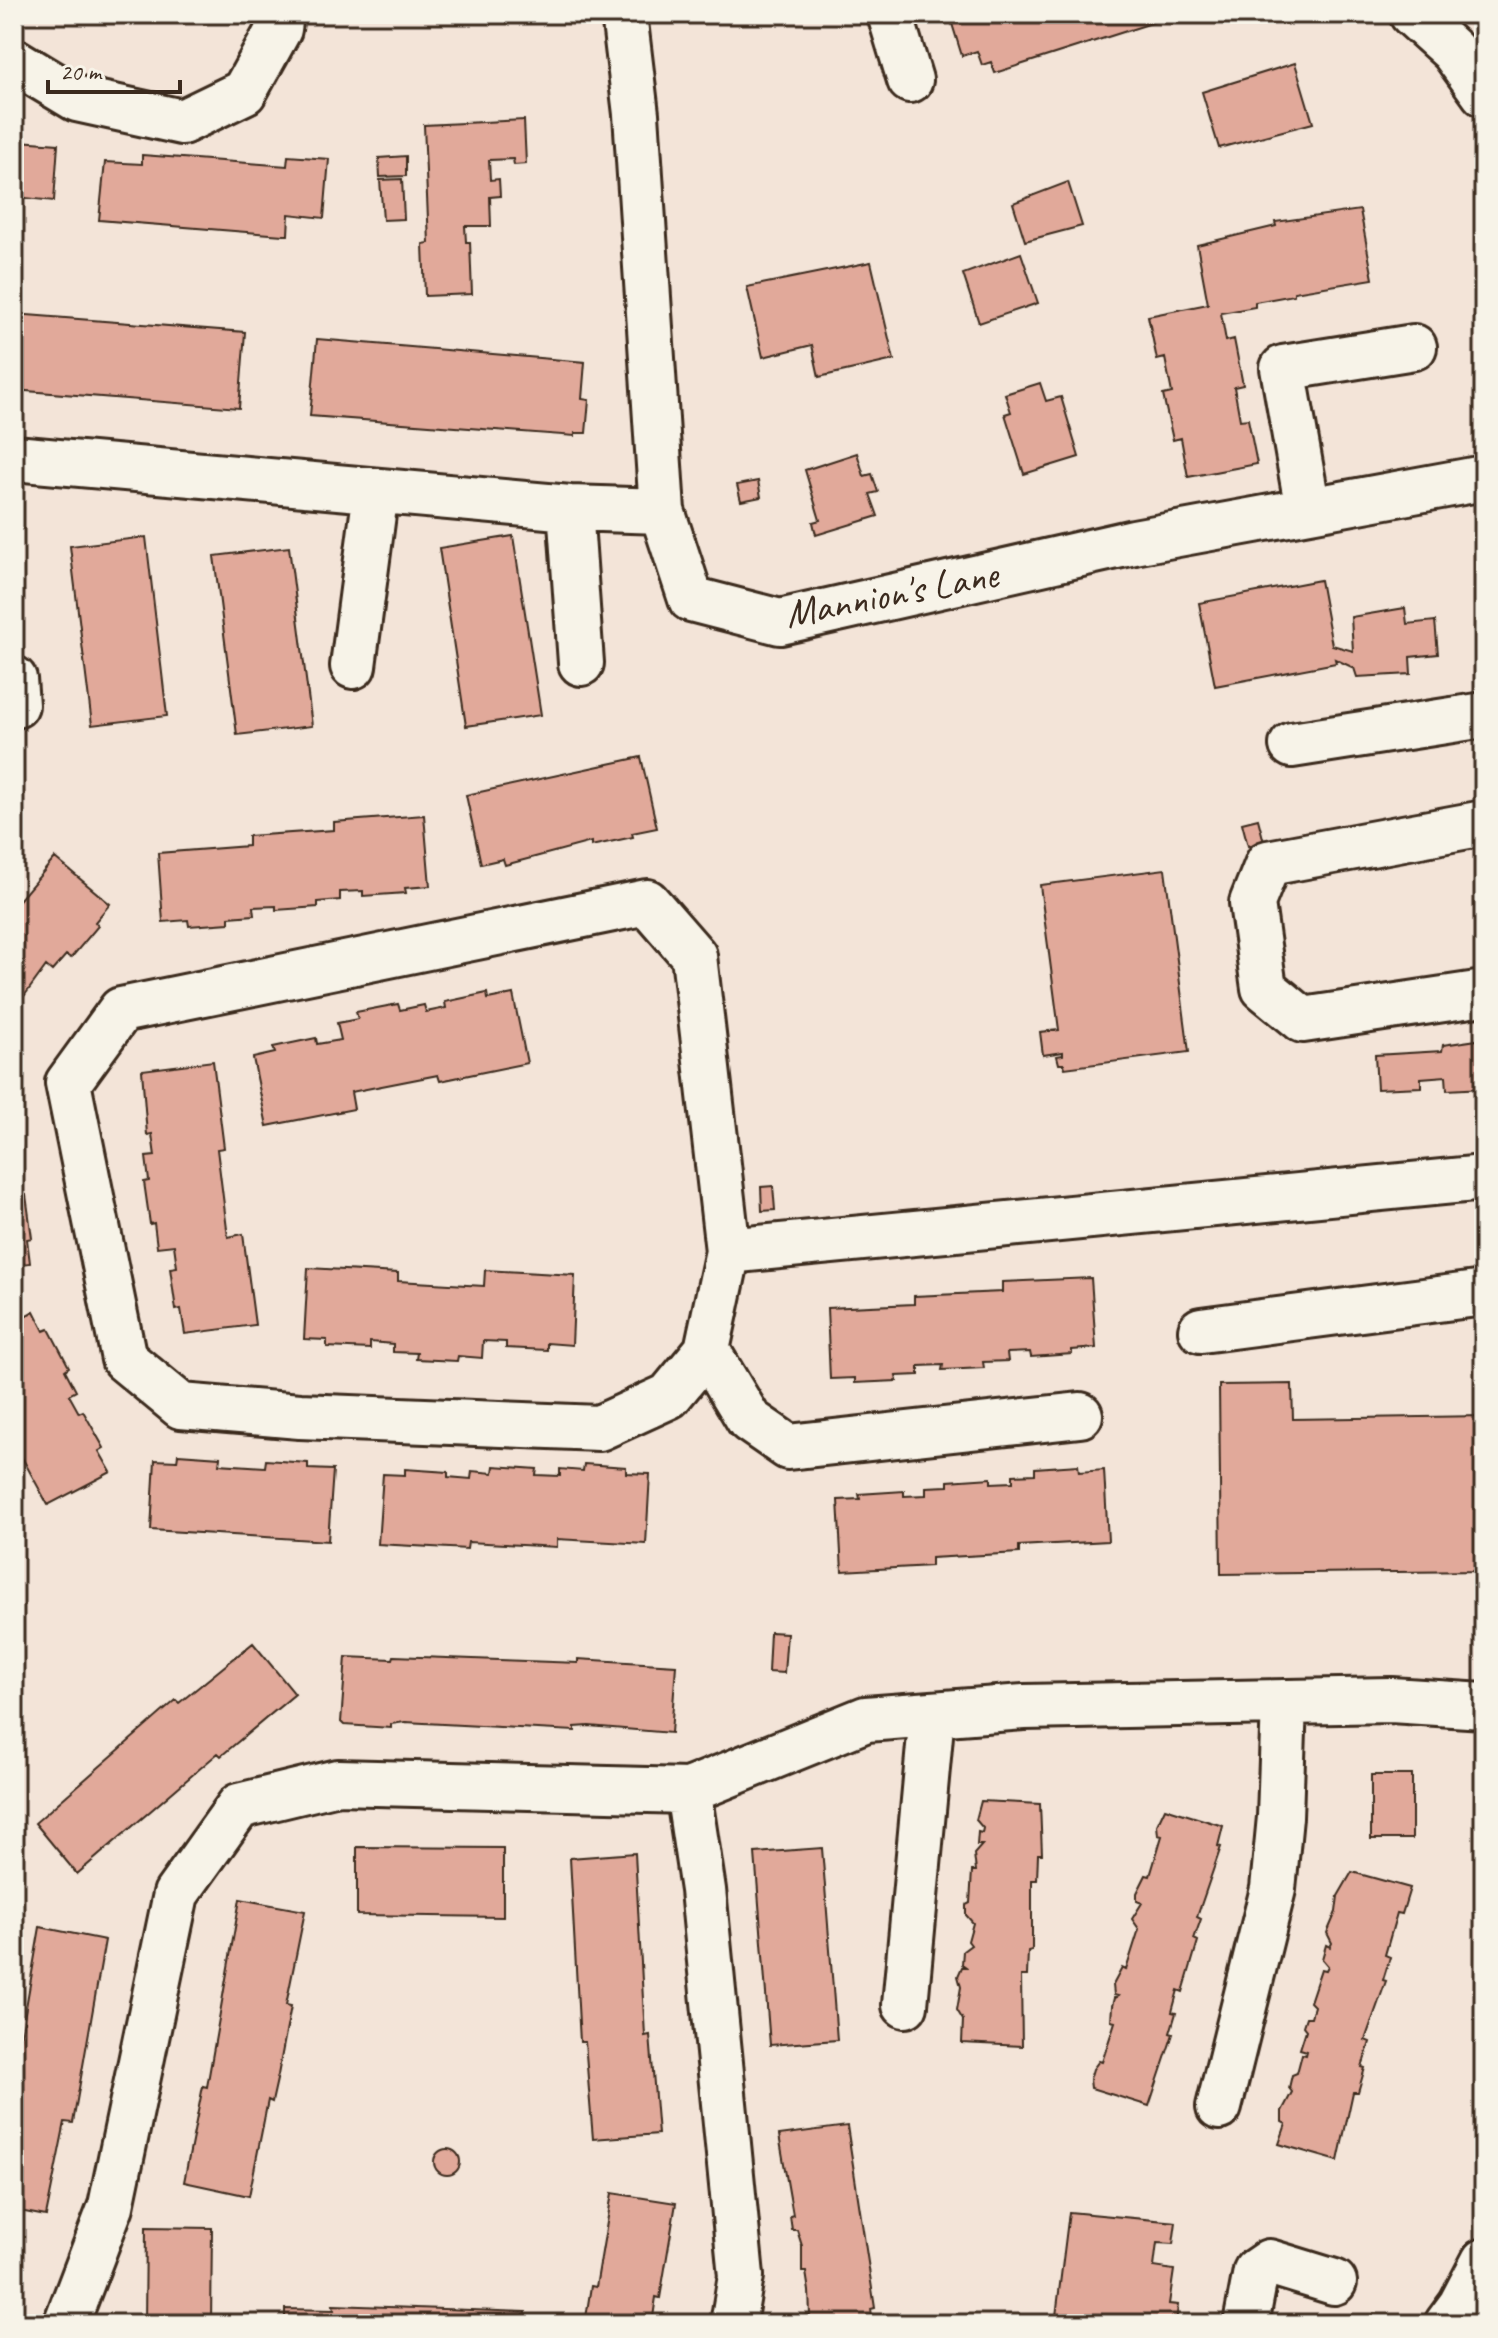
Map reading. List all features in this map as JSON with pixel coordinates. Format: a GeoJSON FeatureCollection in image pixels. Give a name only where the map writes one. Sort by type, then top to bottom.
{"type":"FeatureCollection","features":[{"type":"Feature","properties":{"kind":"street"},"geometry":{"type":"LineString","coordinates":[[14,61],[77,99],[182,122],[244,92],[279,29],[281,14]]}},
{"type":"Feature","properties":{"kind":"street","name":"Mannion's Lane"},"geometry":{"type":"LineString","coordinates":[[624,14],[636,114],[662,511],[691,599],[780,622],[1134,542],[1484,478]]}},
{"type":"Feature","properties":{"kind":"street"},"geometry":{"type":"LineString","coordinates":[[890,14],[910,80]]}},
{"type":"Feature","properties":{"kind":"street"},"geometry":{"type":"LineString","coordinates":[[1412,14],[1453,51],[1484,94]]}},
{"type":"Feature","properties":{"kind":"street"},"geometry":{"type":"LineString","coordinates":[[1308,510],[1283,368],[1414,347]]}},
{"type":"Feature","properties":{"kind":"street"},"geometry":{"type":"LineString","coordinates":[[14,458],[570,508],[662,511]]}},
{"type":"Feature","properties":{"kind":"street"},"geometry":{"type":"LineString","coordinates":[[353,666],[376,491]]}},
{"type":"Feature","properties":{"kind":"street"},"geometry":{"type":"LineString","coordinates":[[570,508],[581,663]]}},
{"type":"Feature","properties":{"kind":"street"},"geometry":{"type":"LineString","coordinates":[[1292,745],[1484,715]]}},
{"type":"Feature","properties":{"kind":"street"},"geometry":{"type":"LineString","coordinates":[[1484,823],[1268,863],[1252,903],[1264,988],[1303,1020],[1484,993]]}},
{"type":"Feature","properties":{"kind":"street"},"geometry":{"type":"LineString","coordinates":[[647,902],[694,956],[728,1251],[707,1350],[669,1396],[599,1428],[300,1416],[181,1406],[124,1359],[68,1083],[121,1010],[647,902]]}},
{"type":"Feature","properties":{"kind":"street"},"geometry":{"type":"LineString","coordinates":[[728,1251],[1484,1178]]}},
{"type":"Feature","properties":{"kind":"street"},"geometry":{"type":"LineString","coordinates":[[1201,1330],[1484,1293]]}},
{"type":"Feature","properties":{"kind":"street"},"geometry":{"type":"LineString","coordinates":[[707,1350],[749,1420],[788,1447],[1080,1415]]}},
{"type":"Feature","properties":{"kind":"street"},"geometry":{"type":"LineString","coordinates":[[66,2324],[111,2206],[176,1894],[239,1806],[338,1782],[688,1791],[866,1719],[1024,1707],[1391,1700],[1484,1706]]}},
{"type":"Feature","properties":{"kind":"street"},"geometry":{"type":"LineString","coordinates":[[1219,2107],[1273,1889],[1280,1817],[1284,1702]]}},
{"type":"Feature","properties":{"kind":"street"},"geometry":{"type":"LineString","coordinates":[[905,2005],[932,1714]]}},
{"type":"Feature","properties":{"kind":"street"},"geometry":{"type":"LineString","coordinates":[[688,1791],[703,1890],[741,2276],[733,2324]]}},
{"type":"Feature","properties":{"kind":"street"},"geometry":{"type":"LineString","coordinates":[[1454,2314],[1484,2261]]}},
{"type":"Feature","properties":{"kind":"street"},"geometry":{"type":"LineString","coordinates":[[1246,2324],[1256,2271],[1269,2262],[1334,2282]]}},
{"type":"Feature","properties":{"kind":"building"},"geometry":{"type":"Polygon","coordinates":[[[949,14],[1180,14],[995,73],[991,62],[982,65],[977,51],[962,56],[949,14]]]}},
{"type":"Feature","properties":{"kind":"building"},"geometry":{"type":"Polygon","coordinates":[[[1295,63],[1313,123],[1219,148],[1202,92],[1295,63]]]}},
{"type":"Feature","properties":{"kind":"building"},"geometry":{"type":"Polygon","coordinates":[[[524,120],[526,164],[514,165],[513,159],[489,160],[490,180],[499,179],[500,196],[490,197],[491,226],[465,226],[466,242],[470,242],[472,294],[425,296],[423,244],[429,243],[424,125],[524,120]]]}},
{"type":"Feature","properties":{"kind":"building"},"geometry":{"type":"Polygon","coordinates":[[[19,141],[58,144],[54,201],[16,197],[14,204],[14,145],[19,145],[19,141]]]}},
{"type":"Feature","properties":{"kind":"building"},"geometry":{"type":"Polygon","coordinates":[[[142,155],[287,166],[288,156],[329,159],[324,218],[289,214],[288,235],[99,220],[105,162],[142,164],[142,155]]]}},
{"type":"Feature","properties":{"kind":"building"},"geometry":{"type":"Polygon","coordinates":[[[406,156],[406,176],[380,177],[379,158],[406,156]]]}},
{"type":"Feature","properties":{"kind":"building"},"geometry":{"type":"Polygon","coordinates":[[[402,179],[404,219],[383,220],[380,180],[402,179]]]}},
{"type":"Feature","properties":{"kind":"building"},"geometry":{"type":"Polygon","coordinates":[[[1068,182],[1082,226],[1025,241],[1013,203],[1068,182]]]}},
{"type":"Feature","properties":{"kind":"building"},"geometry":{"type":"Polygon","coordinates":[[[1360,210],[1373,279],[1294,292],[1294,295],[1255,302],[1255,307],[1221,313],[1226,341],[1234,339],[1243,385],[1234,387],[1240,420],[1248,419],[1257,464],[1188,477],[1181,438],[1173,440],[1163,395],[1172,393],[1165,358],[1157,360],[1148,316],[1208,304],[1197,245],[1276,226],[1275,222],[1360,210]]]}},
{"type":"Feature","properties":{"kind":"building"},"geometry":{"type":"Polygon","coordinates":[[[1021,253],[1038,303],[979,323],[963,274],[1021,253]]]}},
{"type":"Feature","properties":{"kind":"building"},"geometry":{"type":"Polygon","coordinates":[[[871,262],[894,360],[819,377],[812,345],[763,357],[747,287],[871,262]]]}},
{"type":"Feature","properties":{"kind":"building"},"geometry":{"type":"Polygon","coordinates":[[[14,314],[245,332],[239,408],[14,390],[14,314]]]}},
{"type":"Feature","properties":{"kind":"building"},"geometry":{"type":"Polygon","coordinates":[[[317,339],[585,362],[582,399],[589,400],[586,433],[575,433],[575,436],[310,416],[317,339]]]}},
{"type":"Feature","properties":{"kind":"building"},"geometry":{"type":"Polygon","coordinates":[[[1040,383],[1046,401],[1061,397],[1079,457],[1024,474],[1005,414],[1011,412],[1005,394],[1040,383]]]}},
{"type":"Feature","properties":{"kind":"building"},"geometry":{"type":"Polygon","coordinates":[[[857,453],[864,476],[872,474],[878,492],[870,494],[878,516],[816,535],[813,522],[820,520],[805,470],[857,453]]]}},
{"type":"Feature","properties":{"kind":"building"},"geometry":{"type":"Polygon","coordinates":[[[758,481],[761,497],[741,501],[737,485],[758,481]]]}},
{"type":"Feature","properties":{"kind":"building"},"geometry":{"type":"Polygon","coordinates":[[[513,536],[541,715],[466,726],[439,548],[513,536]]]}},
{"type":"Feature","properties":{"kind":"building"},"geometry":{"type":"Polygon","coordinates":[[[146,537],[167,716],[92,725],[70,546],[146,537]]]}},
{"type":"Feature","properties":{"kind":"building"},"geometry":{"type":"Polygon","coordinates":[[[289,547],[312,726],[237,735],[214,556],[289,547]]]}},
{"type":"Feature","properties":{"kind":"building"},"geometry":{"type":"Polygon","coordinates":[[[1320,580],[1332,645],[1353,651],[1351,617],[1405,608],[1407,624],[1435,621],[1438,654],[1410,657],[1411,674],[1357,677],[1354,668],[1335,659],[1336,663],[1215,686],[1199,603],[1320,580]]]}},
{"type":"Feature","properties":{"kind":"building"},"geometry":{"type":"Polygon","coordinates":[[[641,757],[657,828],[632,833],[633,837],[591,846],[591,842],[505,865],[503,859],[481,864],[466,795],[641,757]]]}},
{"type":"Feature","properties":{"kind":"building"},"geometry":{"type":"Polygon","coordinates":[[[424,815],[430,886],[405,888],[406,893],[363,896],[363,891],[340,892],[340,900],[318,902],[318,907],[276,910],[276,906],[253,907],[254,915],[229,917],[229,923],[189,926],[188,920],[163,922],[158,853],[248,846],[248,836],[334,830],[334,822],[424,815]]]}},
{"type":"Feature","properties":{"kind":"building"},"geometry":{"type":"Polygon","coordinates":[[[1258,819],[1264,842],[1248,846],[1242,823],[1258,819]]]}},
{"type":"Feature","properties":{"kind":"building"},"geometry":{"type":"Polygon","coordinates":[[[55,858],[110,904],[95,922],[98,926],[71,958],[66,955],[52,971],[46,966],[14,1010],[14,906],[55,858]]]}},
{"type":"Feature","properties":{"kind":"building"},"geometry":{"type":"Polygon","coordinates":[[[1165,869],[1189,1052],[1065,1068],[1064,1064],[1059,1064],[1057,1056],[1063,1055],[1063,1052],[1043,1055],[1040,1032],[1059,1030],[1040,885],[1165,869]]]}},
{"type":"Feature","properties":{"kind":"building"},"geometry":{"type":"Polygon","coordinates":[[[487,993],[488,999],[513,994],[527,1063],[440,1081],[438,1075],[351,1092],[354,1109],[267,1126],[253,1058],[275,1053],[273,1047],[316,1038],[317,1044],[341,1040],[337,1023],[358,1019],[356,1012],[398,1004],[400,1010],[424,1005],[426,1012],[446,1008],[445,1002],[487,993]]]}},
{"type":"Feature","properties":{"kind":"building"},"geometry":{"type":"Polygon","coordinates":[[[1484,1039],[1484,1088],[1447,1090],[1446,1076],[1421,1078],[1421,1087],[1377,1089],[1375,1055],[1442,1051],[1443,1045],[1484,1039]]]}},
{"type":"Feature","properties":{"kind":"building"},"geometry":{"type":"Polygon","coordinates":[[[213,1061],[224,1148],[217,1149],[228,1237],[243,1234],[255,1325],[185,1334],[181,1309],[176,1310],[170,1268],[177,1267],[174,1245],[157,1247],[154,1223],[150,1224],[144,1182],[149,1181],[146,1157],[155,1156],[152,1134],[147,1135],[142,1070],[213,1061]]]}},
{"type":"Feature","properties":{"kind":"building"},"geometry":{"type":"Polygon","coordinates":[[[14,1107],[21,1150],[16,1150],[22,1196],[26,1195],[32,1238],[27,1239],[30,1263],[14,1265],[14,1107]]]}},
{"type":"Feature","properties":{"kind":"building"},"geometry":{"type":"Polygon","coordinates":[[[773,1186],[775,1210],[762,1211],[761,1187],[773,1186]]]}},
{"type":"Feature","properties":{"kind":"building"},"geometry":{"type":"Polygon","coordinates":[[[308,1268],[398,1273],[398,1281],[484,1286],[485,1270],[575,1275],[572,1345],[547,1343],[547,1350],[506,1348],[506,1342],[483,1341],[482,1358],[458,1356],[457,1361],[416,1359],[417,1353],[393,1352],[393,1344],[370,1342],[370,1349],[327,1347],[327,1340],[304,1339],[308,1268]]]}},
{"type":"Feature","properties":{"kind":"building"},"geometry":{"type":"Polygon","coordinates":[[[1091,1278],[1096,1348],[1072,1350],[1072,1354],[1031,1357],[1030,1352],[1007,1353],[1008,1361],[983,1362],[984,1368],[942,1370],[943,1365],[919,1366],[919,1375],[896,1376],[897,1381],[855,1383],[855,1378],[830,1379],[827,1308],[914,1304],[914,1296],[1002,1292],[1002,1282],[1091,1278]]]}},
{"type":"Feature","properties":{"kind":"building"},"geometry":{"type":"Polygon","coordinates":[[[34,1311],[44,1331],[49,1329],[69,1367],[65,1370],[76,1391],[69,1395],[79,1413],[83,1411],[104,1448],[99,1451],[111,1472],[48,1505],[14,1443],[14,1322],[34,1311]]]}},
{"type":"Feature","properties":{"kind":"building"},"geometry":{"type":"Polygon","coordinates":[[[1292,1384],[1293,1419],[1484,1416],[1484,1571],[1221,1574],[1219,1385],[1292,1384]]]}},
{"type":"Feature","properties":{"kind":"building"},"geometry":{"type":"Polygon","coordinates":[[[178,1454],[220,1457],[219,1464],[265,1467],[266,1460],[308,1463],[308,1469],[333,1470],[328,1541],[151,1530],[155,1460],[177,1461],[178,1454]]]}},
{"type":"Feature","properties":{"kind":"building"},"geometry":{"type":"Polygon","coordinates":[[[584,1464],[626,1467],[626,1473],[650,1474],[646,1544],[557,1539],[557,1547],[468,1542],[467,1549],[378,1544],[383,1474],[405,1475],[405,1469],[448,1472],[448,1477],[471,1479],[472,1471],[493,1473],[494,1466],[537,1469],[536,1475],[560,1476],[560,1469],[583,1471],[584,1464]]]}},
{"type":"Feature","properties":{"kind":"building"},"geometry":{"type":"Polygon","coordinates":[[[1078,1465],[1079,1472],[1104,1470],[1108,1541],[1019,1546],[1019,1553],[931,1558],[931,1566],[842,1571],[838,1500],[860,1499],[859,1494],[904,1491],[904,1496],[926,1495],[926,1487],[948,1486],[948,1481],[991,1478],[991,1483],[1013,1482],[1013,1475],[1035,1474],[1035,1468],[1078,1465]]]}},
{"type":"Feature","properties":{"kind":"building"},"geometry":{"type":"Polygon","coordinates":[[[770,1632],[787,1633],[784,1673],[768,1672],[770,1632]]]}},
{"type":"Feature","properties":{"kind":"building"},"geometry":{"type":"Polygon","coordinates":[[[253,1643],[295,1694],[221,1756],[218,1753],[77,1874],[35,1823],[176,1700],[179,1703],[253,1643]]]}},
{"type":"Feature","properties":{"kind":"building"},"geometry":{"type":"Polygon","coordinates":[[[394,1656],[578,1663],[578,1659],[676,1665],[671,1733],[589,1726],[575,1727],[575,1731],[405,1722],[391,1724],[391,1728],[344,1725],[341,1722],[346,1657],[393,1659],[394,1656]]]}},
{"type":"Feature","properties":{"kind":"building"},"geometry":{"type":"Polygon","coordinates":[[[1371,1775],[1412,1775],[1412,1839],[1371,1839],[1371,1775]]]}},
{"type":"Feature","properties":{"kind":"building"},"geometry":{"type":"Polygon","coordinates":[[[981,1801],[1040,1804],[1042,1854],[1038,1854],[1037,1880],[1032,1880],[1032,1950],[1028,1951],[1027,1976],[1021,1976],[1022,2046],[962,2043],[963,2020],[957,2010],[961,1987],[958,1976],[962,1967],[966,1967],[962,1964],[963,1951],[971,1945],[968,1941],[973,1923],[966,1915],[966,1905],[970,1903],[972,1871],[976,1871],[974,1854],[982,1845],[977,1845],[978,1832],[982,1833],[983,1828],[976,1820],[981,1801]]]}},
{"type":"Feature","properties":{"kind":"building"},"geometry":{"type":"Polygon","coordinates":[[[1165,1808],[1223,1826],[1218,1846],[1221,1847],[1197,1917],[1201,1919],[1194,1939],[1198,1941],[1183,1992],[1178,1990],[1172,2012],[1176,2013],[1170,2033],[1173,2034],[1149,2106],[1091,2088],[1090,2079],[1093,2069],[1099,2061],[1102,2062],[1115,2022],[1111,2021],[1112,2006],[1114,1998],[1118,1996],[1114,1995],[1113,1985],[1122,1968],[1126,1970],[1139,1929],[1132,1919],[1142,1903],[1137,1901],[1137,1893],[1146,1875],[1150,1876],[1162,1836],[1158,1835],[1157,1825],[1165,1808]]]}},
{"type":"Feature","properties":{"kind":"building"},"geometry":{"type":"Polygon","coordinates":[[[357,1847],[503,1848],[503,1917],[357,1915],[357,1847]]]}},
{"type":"Feature","properties":{"kind":"building"},"geometry":{"type":"Polygon","coordinates":[[[822,1848],[837,2040],[770,2045],[755,1853],[822,1848]]]}},
{"type":"Feature","properties":{"kind":"building"},"geometry":{"type":"Polygon","coordinates":[[[635,1853],[645,2036],[650,2035],[658,2134],[593,2139],[585,2042],[580,2042],[570,1858],[635,1853]]]}},
{"type":"Feature","properties":{"kind":"building"},"geometry":{"type":"Polygon","coordinates":[[[1352,1872],[1410,1888],[1402,1914],[1397,1913],[1385,1955],[1390,1957],[1383,1980],[1386,1981],[1365,2040],[1370,2042],[1362,2067],[1365,2068],[1358,2092],[1353,2092],[1338,2161],[1279,2144],[1286,2124],[1282,2122],[1282,2111],[1292,2092],[1289,2088],[1292,2075],[1297,2073],[1302,2054],[1306,2055],[1307,2051],[1300,2049],[1306,2030],[1303,2026],[1306,2017],[1311,2017],[1314,2006],[1310,2002],[1321,1969],[1326,1970],[1328,1966],[1322,1959],[1326,1945],[1330,1947],[1332,1943],[1327,1933],[1336,1912],[1338,1896],[1352,1872]]]}},
{"type":"Feature","properties":{"kind":"building"},"geometry":{"type":"Polygon","coordinates":[[[240,1899],[305,1911],[286,2005],[291,2006],[278,2075],[272,2102],[268,2100],[249,2196],[184,2182],[203,2086],[207,2087],[240,1899]]]}},
{"type":"Feature","properties":{"kind":"building"},"geometry":{"type":"Polygon","coordinates":[[[40,1927],[105,1940],[73,2123],[65,2122],[46,2216],[14,2210],[14,2076],[40,1927]]]}},
{"type":"Feature","properties":{"kind":"building"},"geometry":{"type":"Polygon","coordinates":[[[847,2126],[875,2308],[871,2309],[873,2324],[805,2324],[804,2316],[810,2315],[809,2291],[806,2272],[802,2272],[802,2246],[797,2230],[792,2230],[790,2216],[793,2215],[779,2135],[847,2126]]]}},
{"type":"Feature","properties":{"kind":"building"},"geometry":{"type":"Polygon","coordinates":[[[447,2149],[456,2153],[460,2162],[456,2171],[447,2175],[438,2171],[434,2162],[438,2153],[447,2149]]]}},
{"type":"Feature","properties":{"kind":"building"},"geometry":{"type":"Polygon","coordinates":[[[612,2193],[676,2203],[660,2298],[656,2297],[652,2324],[585,2324],[591,2286],[596,2287],[612,2193]]]}},
{"type":"Feature","properties":{"kind":"building"},"geometry":{"type":"Polygon","coordinates":[[[1069,2212],[1176,2222],[1173,2244],[1157,2243],[1154,2267],[1174,2270],[1169,2304],[1178,2305],[1176,2324],[1055,2324],[1069,2212]]]}},
{"type":"Feature","properties":{"kind":"building"},"geometry":{"type":"Polygon","coordinates":[[[146,2227],[212,2228],[211,2324],[145,2324],[146,2227]]]}},
{"type":"Feature","properties":{"kind":"building"},"geometry":{"type":"Polygon","coordinates":[[[333,2305],[526,2312],[526,2324],[285,2324],[285,2309],[334,2310],[333,2305]]]}}]}
